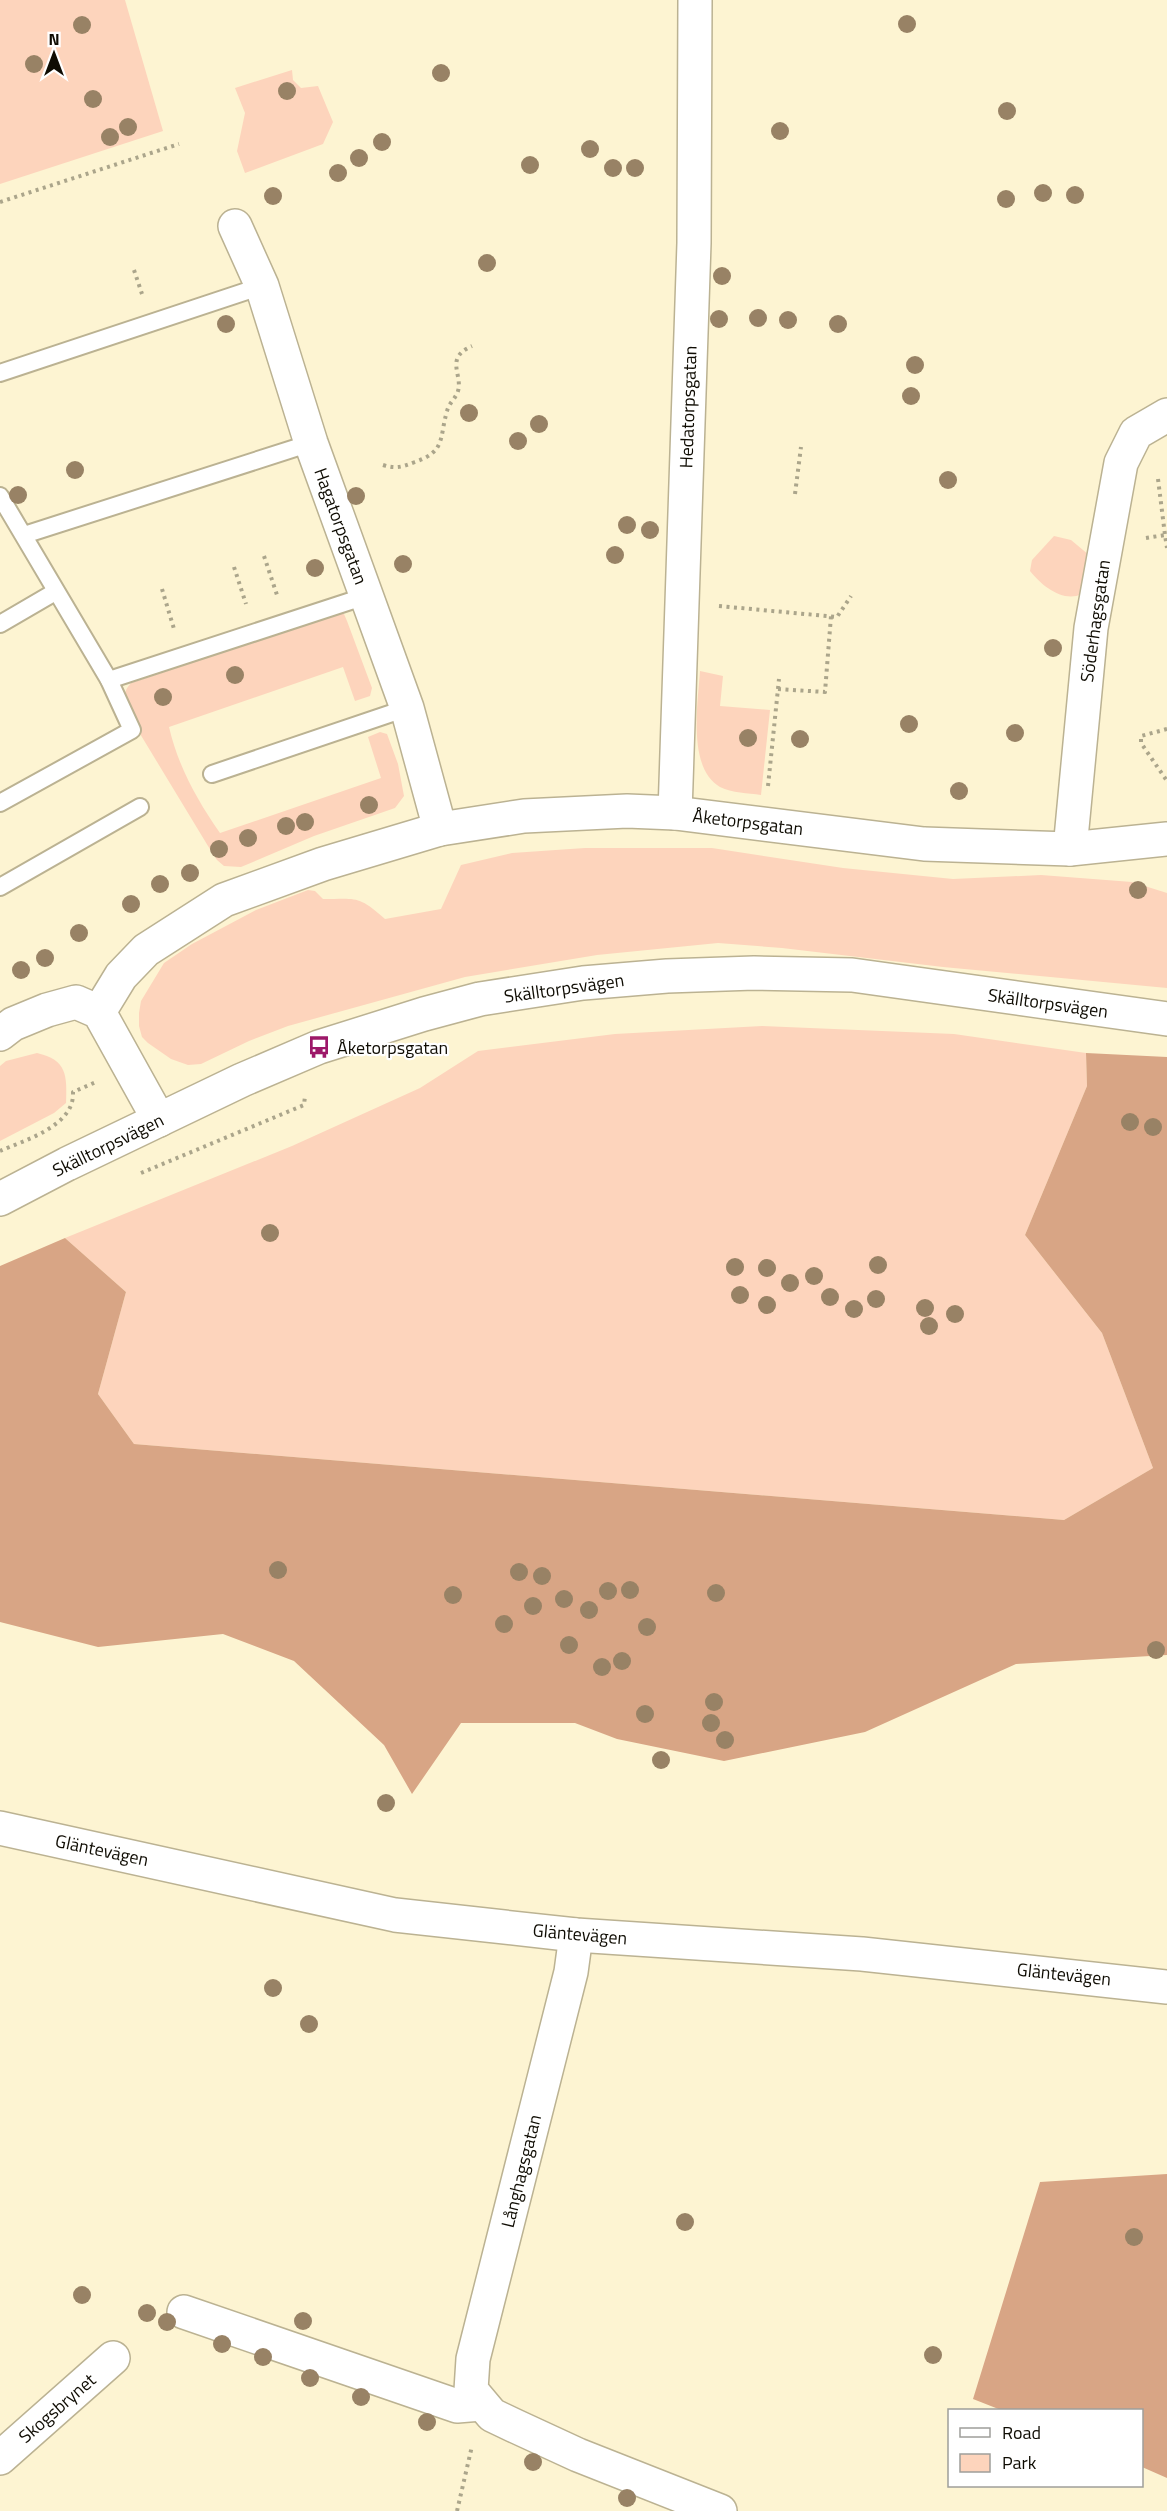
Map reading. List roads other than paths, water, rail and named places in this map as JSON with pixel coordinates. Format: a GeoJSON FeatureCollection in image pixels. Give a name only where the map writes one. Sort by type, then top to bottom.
{"type":"FeatureCollection","features":[{"type":"Feature","properties":{"kind":"street","name":"Hedatorpsgatan"},"geometry":{"type":"LineString","coordinates":[[675,813],[694,243],[695,0]]}},
{"type":"Feature","properties":{"kind":"street","name":"Hagatorpsgatan"},"geometry":{"type":"LineString","coordinates":[[235,226],[262,286],[311,443],[407,708],[441,829]]}},
{"type":"Feature","properties":{"kind":"street","name":"Söderhagsgatan"},"geometry":{"type":"LineString","coordinates":[[1070,849],[1091,628],[1121,463],[1136,433],[1167,415]]}},
{"type":"Feature","properties":{"kind":"street","name":"Åketorpsgatan"},"geometry":{"type":"LineString","coordinates":[[99,1012],[121,976],[146,950],[224,900],[323,864],[441,829],[524,816],[627,811],[675,813],[924,844],[1070,849],[1167,839]]}},
{"type":"Feature","properties":{"kind":"street","name":"Skälltorpsvägen"},"geometry":{"type":"LineString","coordinates":[[0,1199],[159,1120],[319,1047],[359,1033],[480,999],[583,983],[722,974],[852,975],[1167,1019]]}},
{"type":"Feature","properties":{"kind":"street"},"geometry":{"type":"LineString","coordinates":[[0,1034],[13,1024],[76,1002],[99,1012],[159,1120]]}},
{"type":"Feature","properties":{"kind":"street","name":"Gläntevägen"},"geometry":{"type":"LineString","coordinates":[[0,1828],[395,1915],[576,1935],[862,1954],[1167,1987]]}},
{"type":"Feature","properties":{"kind":"street","name":"Långhagsgatan"},"geometry":{"type":"LineString","coordinates":[[481,2404],[471,2390],[473,2360],[571,1972],[576,1935]]}},
{"type":"Feature","properties":{"kind":"street"},"geometry":{"type":"LineString","coordinates":[[184,2312],[457,2406],[481,2404],[492,2415],[536,2436],[720,2511]]}},
{"type":"Feature","properties":{"kind":"street","name":"Skogsbrynet"},"geometry":{"type":"LineString","coordinates":[[0,2458],[113,2358]]}},
{"type":"Feature","properties":{"kind":"lane"},"geometry":{"type":"LineString","coordinates":[[0,373],[262,286]]}},
{"type":"Feature","properties":{"kind":"lane"},"geometry":{"type":"LineString","coordinates":[[24,535],[311,443]]}},
{"type":"Feature","properties":{"kind":"lane"},"geometry":{"type":"LineString","coordinates":[[0,496],[109,680],[132,730],[0,803]]}},
{"type":"Feature","properties":{"kind":"lane"},"geometry":{"type":"LineString","coordinates":[[0,624],[55,592]]}},
{"type":"Feature","properties":{"kind":"lane"},"geometry":{"type":"LineString","coordinates":[[109,680],[366,596]]}},
{"type":"Feature","properties":{"kind":"lane"},"geometry":{"type":"LineString","coordinates":[[212,774],[407,708]]}},
{"type":"Feature","properties":{"kind":"lane"},"geometry":{"type":"LineString","coordinates":[[0,887],[140,807]]}},
{"type":"Feature","properties":{"kind":"place","name":"Åketorpsgatan"},"geometry":{"type":"Point","coordinates":[319,1047]}}]}
